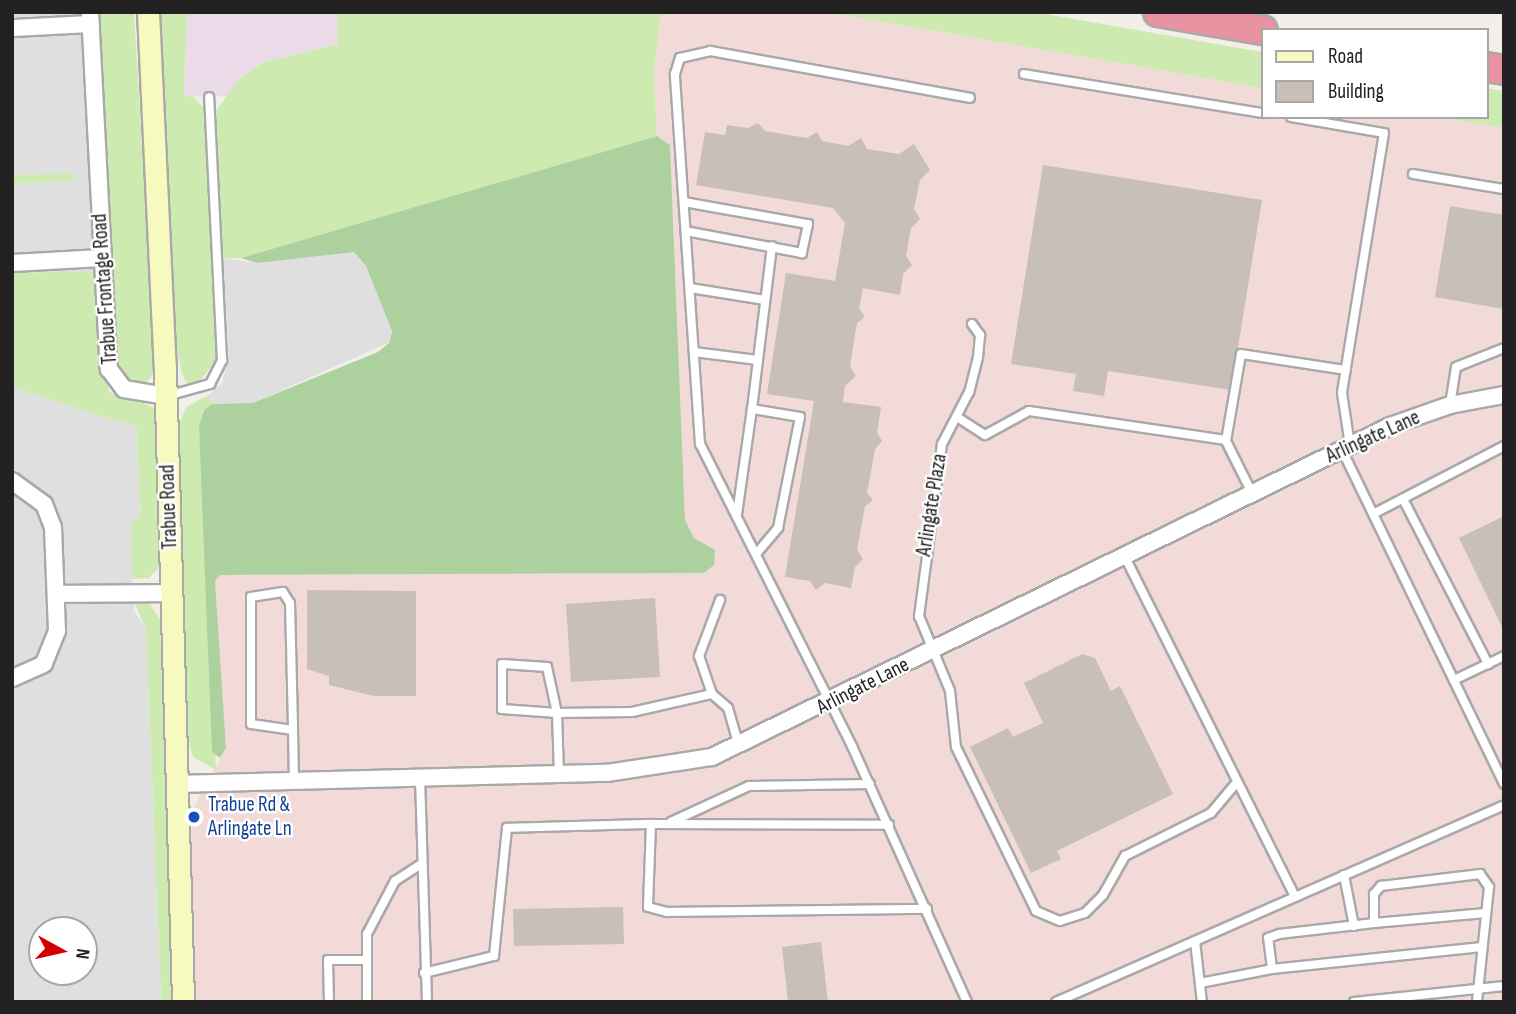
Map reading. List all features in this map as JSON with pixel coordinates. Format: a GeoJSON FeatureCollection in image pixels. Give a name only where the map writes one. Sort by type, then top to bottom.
{"type":"FeatureCollection","features":[{"type":"Feature","properties":{"kind":"highway"},"geometry":{"type":"LineString","coordinates":[[1158,12],[1260,30]]}},
{"type":"Feature","properties":{"kind":"main road","name":"Trabue Road"},"geometry":{"type":"LineString","coordinates":[[148,12],[166,396],[183,1002]]}},
{"type":"Feature","properties":{"kind":"street","name":"Trabue Frontage Road"},"geometry":{"type":"LineString","coordinates":[[91,18],[102,258],[112,377],[136,394],[166,396]]}},
{"type":"Feature","properties":{"kind":"street"},"geometry":{"type":"LineString","coordinates":[[12,27],[91,18]]}},
{"type":"Feature","properties":{"kind":"street"},"geometry":{"type":"LineString","coordinates":[[12,263],[102,258]]}},
{"type":"Feature","properties":{"kind":"street","name":"Arlingate Lane"},"geometry":{"type":"LineString","coordinates":[[176,784],[559,774],[670,767],[739,746],[1346,447],[1450,405],[1504,395]]}},
{"type":"Feature","properties":{"kind":"street"},"geometry":{"type":"LineString","coordinates":[[12,481],[35,495],[50,515],[56,594],[51,654],[34,671],[12,678]]}},
{"type":"Feature","properties":{"kind":"street"},"geometry":{"type":"LineString","coordinates":[[56,594],[172,593]]}},
{"type":"Feature","properties":{"kind":"lane"},"geometry":{"type":"LineString","coordinates":[[967,1002],[870,784],[757,553],[700,444],[675,74],[680,58],[694,51],[970,98]]}},
{"type":"Feature","properties":{"kind":"lane"},"geometry":{"type":"LineString","coordinates":[[1024,74],[1260,113]]}},
{"type":"Feature","properties":{"kind":"lane","name":"Trabue Frontage Road"},"geometry":{"type":"LineString","coordinates":[[166,396],[210,384],[222,360],[209,97]]}},
{"type":"Feature","properties":{"kind":"lane"},"geometry":{"type":"LineString","coordinates":[[1303,119],[1384,133],[1342,393],[1346,447],[1373,514],[1504,784]]}},
{"type":"Feature","properties":{"kind":"lane"},"geometry":{"type":"LineString","coordinates":[[1413,174],[1504,189]]}},
{"type":"Feature","properties":{"kind":"lane"},"geometry":{"type":"LineString","coordinates":[[684,202],[808,224],[802,253],[686,231]]}},
{"type":"Feature","properties":{"kind":"lane"},"geometry":{"type":"LineString","coordinates":[[737,514],[772,246]]}},
{"type":"Feature","properties":{"kind":"lane"},"geometry":{"type":"LineString","coordinates":[[690,288],[765,300]]}},
{"type":"Feature","properties":{"kind":"lane","name":"Arlingate Plaza"},"geometry":{"type":"LineString","coordinates":[[972,324],[980,335],[978,357],[957,416],[942,444],[919,586],[919,616],[931,652],[950,691],[956,747],[1036,911],[1051,921],[1085,913],[1103,895],[1125,856],[1211,813],[1237,782]]}},
{"type":"Feature","properties":{"kind":"lane"},"geometry":{"type":"LineString","coordinates":[[1450,405],[1456,367],[1504,348]]}},
{"type":"Feature","properties":{"kind":"lane"},"geometry":{"type":"LineString","coordinates":[[694,352],[758,360]]}},
{"type":"Feature","properties":{"kind":"lane"},"geometry":{"type":"LineString","coordinates":[[1252,494],[1226,440],[1241,354],[1346,370]]}},
{"type":"Feature","properties":{"kind":"lane"},"geometry":{"type":"LineString","coordinates":[[752,409],[800,417],[778,528],[757,553]]}},
{"type":"Feature","properties":{"kind":"lane"},"geometry":{"type":"LineString","coordinates":[[957,416],[985,435],[1030,411],[1226,440]]}},
{"type":"Feature","properties":{"kind":"lane"},"geometry":{"type":"LineString","coordinates":[[1373,514],[1504,446]]}},
{"type":"Feature","properties":{"kind":"lane"},"geometry":{"type":"LineString","coordinates":[[1403,499],[1488,664]]}},
{"type":"Feature","properties":{"kind":"lane"},"geometry":{"type":"LineString","coordinates":[[1125,557],[1294,897]]}},
{"type":"Feature","properties":{"kind":"lane"},"geometry":{"type":"LineString","coordinates":[[293,730],[251,724],[251,597],[283,592],[290,603],[293,730],[293,781]]}},
{"type":"Feature","properties":{"kind":"lane"},"geometry":{"type":"LineString","coordinates":[[720,600],[699,656],[712,694],[728,708],[739,746]]}},
{"type":"Feature","properties":{"kind":"lane"},"geometry":{"type":"LineString","coordinates":[[1454,680],[1504,656]]}},
{"type":"Feature","properties":{"kind":"lane"},"geometry":{"type":"LineString","coordinates":[[559,774],[557,713],[547,667],[502,664],[502,709],[557,713],[632,712],[712,694]]}},
{"type":"Feature","properties":{"kind":"lane"},"geometry":{"type":"LineString","coordinates":[[420,778],[427,1002]]}},
{"type":"Feature","properties":{"kind":"lane"},"geometry":{"type":"LineString","coordinates":[[667,824],[749,786],[870,784]]}},
{"type":"Feature","properties":{"kind":"lane"},"geometry":{"type":"LineString","coordinates":[[1056,1002],[1504,805]]}},
{"type":"Feature","properties":{"kind":"lane"},"geometry":{"type":"LineString","coordinates":[[424,973],[494,956],[507,828],[651,824],[889,825]]}},
{"type":"Feature","properties":{"kind":"lane"},"geometry":{"type":"LineString","coordinates":[[651,824],[648,906],[667,912],[927,909]]}},
{"type":"Feature","properties":{"kind":"lane"},"geometry":{"type":"LineString","coordinates":[[367,1002],[366,960],[374,917],[395,881],[421,864]]}},
{"type":"Feature","properties":{"kind":"lane"},"geometry":{"type":"LineString","coordinates":[[1374,923],[1374,894],[1381,886],[1480,874],[1489,887],[1476,989],[1477,1002]]}},
{"type":"Feature","properties":{"kind":"lane"},"geometry":{"type":"LineString","coordinates":[[1344,876],[1354,926]]}},
{"type":"Feature","properties":{"kind":"lane"},"geometry":{"type":"LineString","coordinates":[[1272,970],[1268,939],[1374,923],[1486,913]]}},
{"type":"Feature","properties":{"kind":"lane"},"geometry":{"type":"LineString","coordinates":[[1195,941],[1202,1002]]}},
{"type":"Feature","properties":{"kind":"lane"},"geometry":{"type":"LineString","coordinates":[[1200,983],[1272,970],[1482,947]]}},
{"type":"Feature","properties":{"kind":"lane"},"geometry":{"type":"LineString","coordinates":[[329,1002],[328,960],[366,960]]}},
{"type":"Feature","properties":{"kind":"lane"},"geometry":{"type":"LineString","coordinates":[[1354,1002],[1504,986]]}},
{"type":"Feature","properties":{"kind":"shaded area"},"geometry":{"type":"Polygon","coordinates":[[[12,12],[102,12],[98,23],[112,271],[12,273],[12,184],[70,181],[73,173],[12,175],[12,12]]]}},
{"type":"Feature","properties":{"kind":"shaded area"},"geometry":{"type":"Polygon","coordinates":[[[187,12],[337,12],[338,44],[264,62],[239,79],[230,96],[184,97],[187,12]]]}},
{"type":"Feature","properties":{"kind":"shaded area"},"geometry":{"type":"Polygon","coordinates":[[[661,12],[826,12],[1260,88],[1260,119],[1450,119],[1504,128],[1504,1002],[194,1002],[191,812],[226,748],[215,581],[220,575],[704,573],[715,550],[694,538],[685,520],[670,145],[657,136],[654,73],[661,12]]]}},
{"type":"Feature","properties":{"kind":"shaded area"},"geometry":{"type":"Polygon","coordinates":[[[339,249],[354,252],[366,266],[392,330],[390,342],[253,403],[212,404],[209,395],[222,383],[229,357],[223,258],[257,263],[339,249]]]}},
{"type":"Feature","properties":{"kind":"shaded area"},"geometry":{"type":"Polygon","coordinates":[[[12,387],[136,427],[141,516],[131,524],[132,579],[134,611],[146,629],[161,1002],[12,1002],[12,387]]]}},
{"type":"Feature","properties":{"kind":"green space"},"geometry":{"type":"Polygon","coordinates":[[[102,12],[134,12],[155,371],[145,385],[123,382],[117,371],[98,22],[102,12]]]}},
{"type":"Feature","properties":{"kind":"green space"},"geometry":{"type":"Polygon","coordinates":[[[160,12],[187,12],[184,96],[194,97],[206,111],[217,359],[197,385],[188,384],[182,375],[177,348],[160,12]]]}},
{"type":"Feature","properties":{"kind":"green space"},"geometry":{"type":"Polygon","coordinates":[[[337,12],[661,12],[654,73],[657,136],[241,258],[223,258],[216,111],[239,79],[264,62],[338,44],[337,12]]]}},
{"type":"Feature","properties":{"kind":"green space"},"geometry":{"type":"Polygon","coordinates":[[[826,12],[1034,12],[1260,52],[1260,88],[826,12]]]}},
{"type":"Feature","properties":{"kind":"green space"},"geometry":{"type":"Polygon","coordinates":[[[1488,88],[1504,91],[1504,128],[1450,119],[1488,119],[1488,88]]]}},
{"type":"Feature","properties":{"kind":"green space"},"geometry":{"type":"Polygon","coordinates":[[[657,136],[670,145],[685,520],[694,538],[715,550],[714,565],[704,573],[220,575],[215,581],[226,748],[220,758],[212,752],[199,426],[204,410],[212,404],[253,403],[378,352],[390,342],[392,331],[366,266],[354,252],[257,263],[241,258],[657,136]]]}},
{"type":"Feature","properties":{"kind":"green space"},"geometry":{"type":"Polygon","coordinates":[[[73,173],[77,177],[70,181],[12,184],[12,175],[73,173]]]}},
{"type":"Feature","properties":{"kind":"green space"},"geometry":{"type":"Polygon","coordinates":[[[98,271],[109,392],[155,409],[157,419],[160,566],[149,578],[132,579],[131,524],[141,516],[136,427],[12,387],[12,273],[98,271]]]}},
{"type":"Feature","properties":{"kind":"green space"},"geometry":{"type":"Polygon","coordinates":[[[209,395],[212,404],[204,410],[199,426],[216,770],[193,757],[188,739],[179,424],[186,407],[209,395]]]}},
{"type":"Feature","properties":{"kind":"green space"},"geometry":{"type":"Polygon","coordinates":[[[134,602],[149,603],[160,619],[173,1002],[161,1002],[146,629],[134,602]]]}},
{"type":"Feature","properties":{"kind":"building"},"geometry":{"type":"Polygon","coordinates":[[[758,123],[765,131],[807,138],[817,132],[822,141],[848,146],[861,138],[867,149],[899,154],[914,144],[930,170],[920,180],[914,209],[920,219],[911,228],[906,256],[912,265],[903,274],[900,295],[863,288],[859,308],[865,317],[857,323],[850,366],[856,376],[845,386],[843,402],[881,407],[877,433],[882,441],[875,449],[867,493],[873,500],[865,506],[857,550],[863,559],[855,567],[851,588],[825,583],[816,590],[810,581],[785,577],[814,401],[767,394],[786,273],[835,281],[845,223],[833,208],[696,185],[705,132],[725,135],[727,125],[748,128],[758,123]]]}},
{"type":"Feature","properties":{"kind":"building"},"geometry":{"type":"Polygon","coordinates":[[[1043,165],[1262,200],[1231,390],[1108,371],[1104,396],[1073,391],[1076,374],[1011,364],[1043,165]]]}},
{"type":"Feature","properties":{"kind":"building"},"geometry":{"type":"Polygon","coordinates":[[[1450,206],[1504,215],[1504,309],[1435,297],[1450,206]]]}},
{"type":"Feature","properties":{"kind":"building"},"geometry":{"type":"Polygon","coordinates":[[[1504,516],[1504,631],[1459,538],[1504,516]]]}},
{"type":"Feature","properties":{"kind":"building"},"geometry":{"type":"Polygon","coordinates":[[[307,590],[416,591],[416,696],[374,696],[329,685],[329,676],[307,669],[307,590]]]}},
{"type":"Feature","properties":{"kind":"building"},"geometry":{"type":"Polygon","coordinates":[[[655,598],[660,677],[571,682],[566,604],[655,598]]]}},
{"type":"Feature","properties":{"kind":"building"},"geometry":{"type":"Polygon","coordinates":[[[1082,654],[1095,658],[1111,691],[1120,686],[1173,794],[1057,851],[1061,859],[1031,873],[970,747],[1008,728],[1013,737],[1043,723],[1024,683],[1082,654]]]}},
{"type":"Feature","properties":{"kind":"building"},"geometry":{"type":"Polygon","coordinates":[[[623,907],[624,944],[514,946],[513,909],[623,907]]]}},
{"type":"Feature","properties":{"kind":"building"},"geometry":{"type":"Polygon","coordinates":[[[821,942],[828,1002],[788,1002],[782,947],[821,942]]]}},
{"type":"Feature","properties":{"kind":"place","name":"Trabue Rd & Arlingate Ln"},"geometry":{"type":"Point","coordinates":[194,817]}}]}
